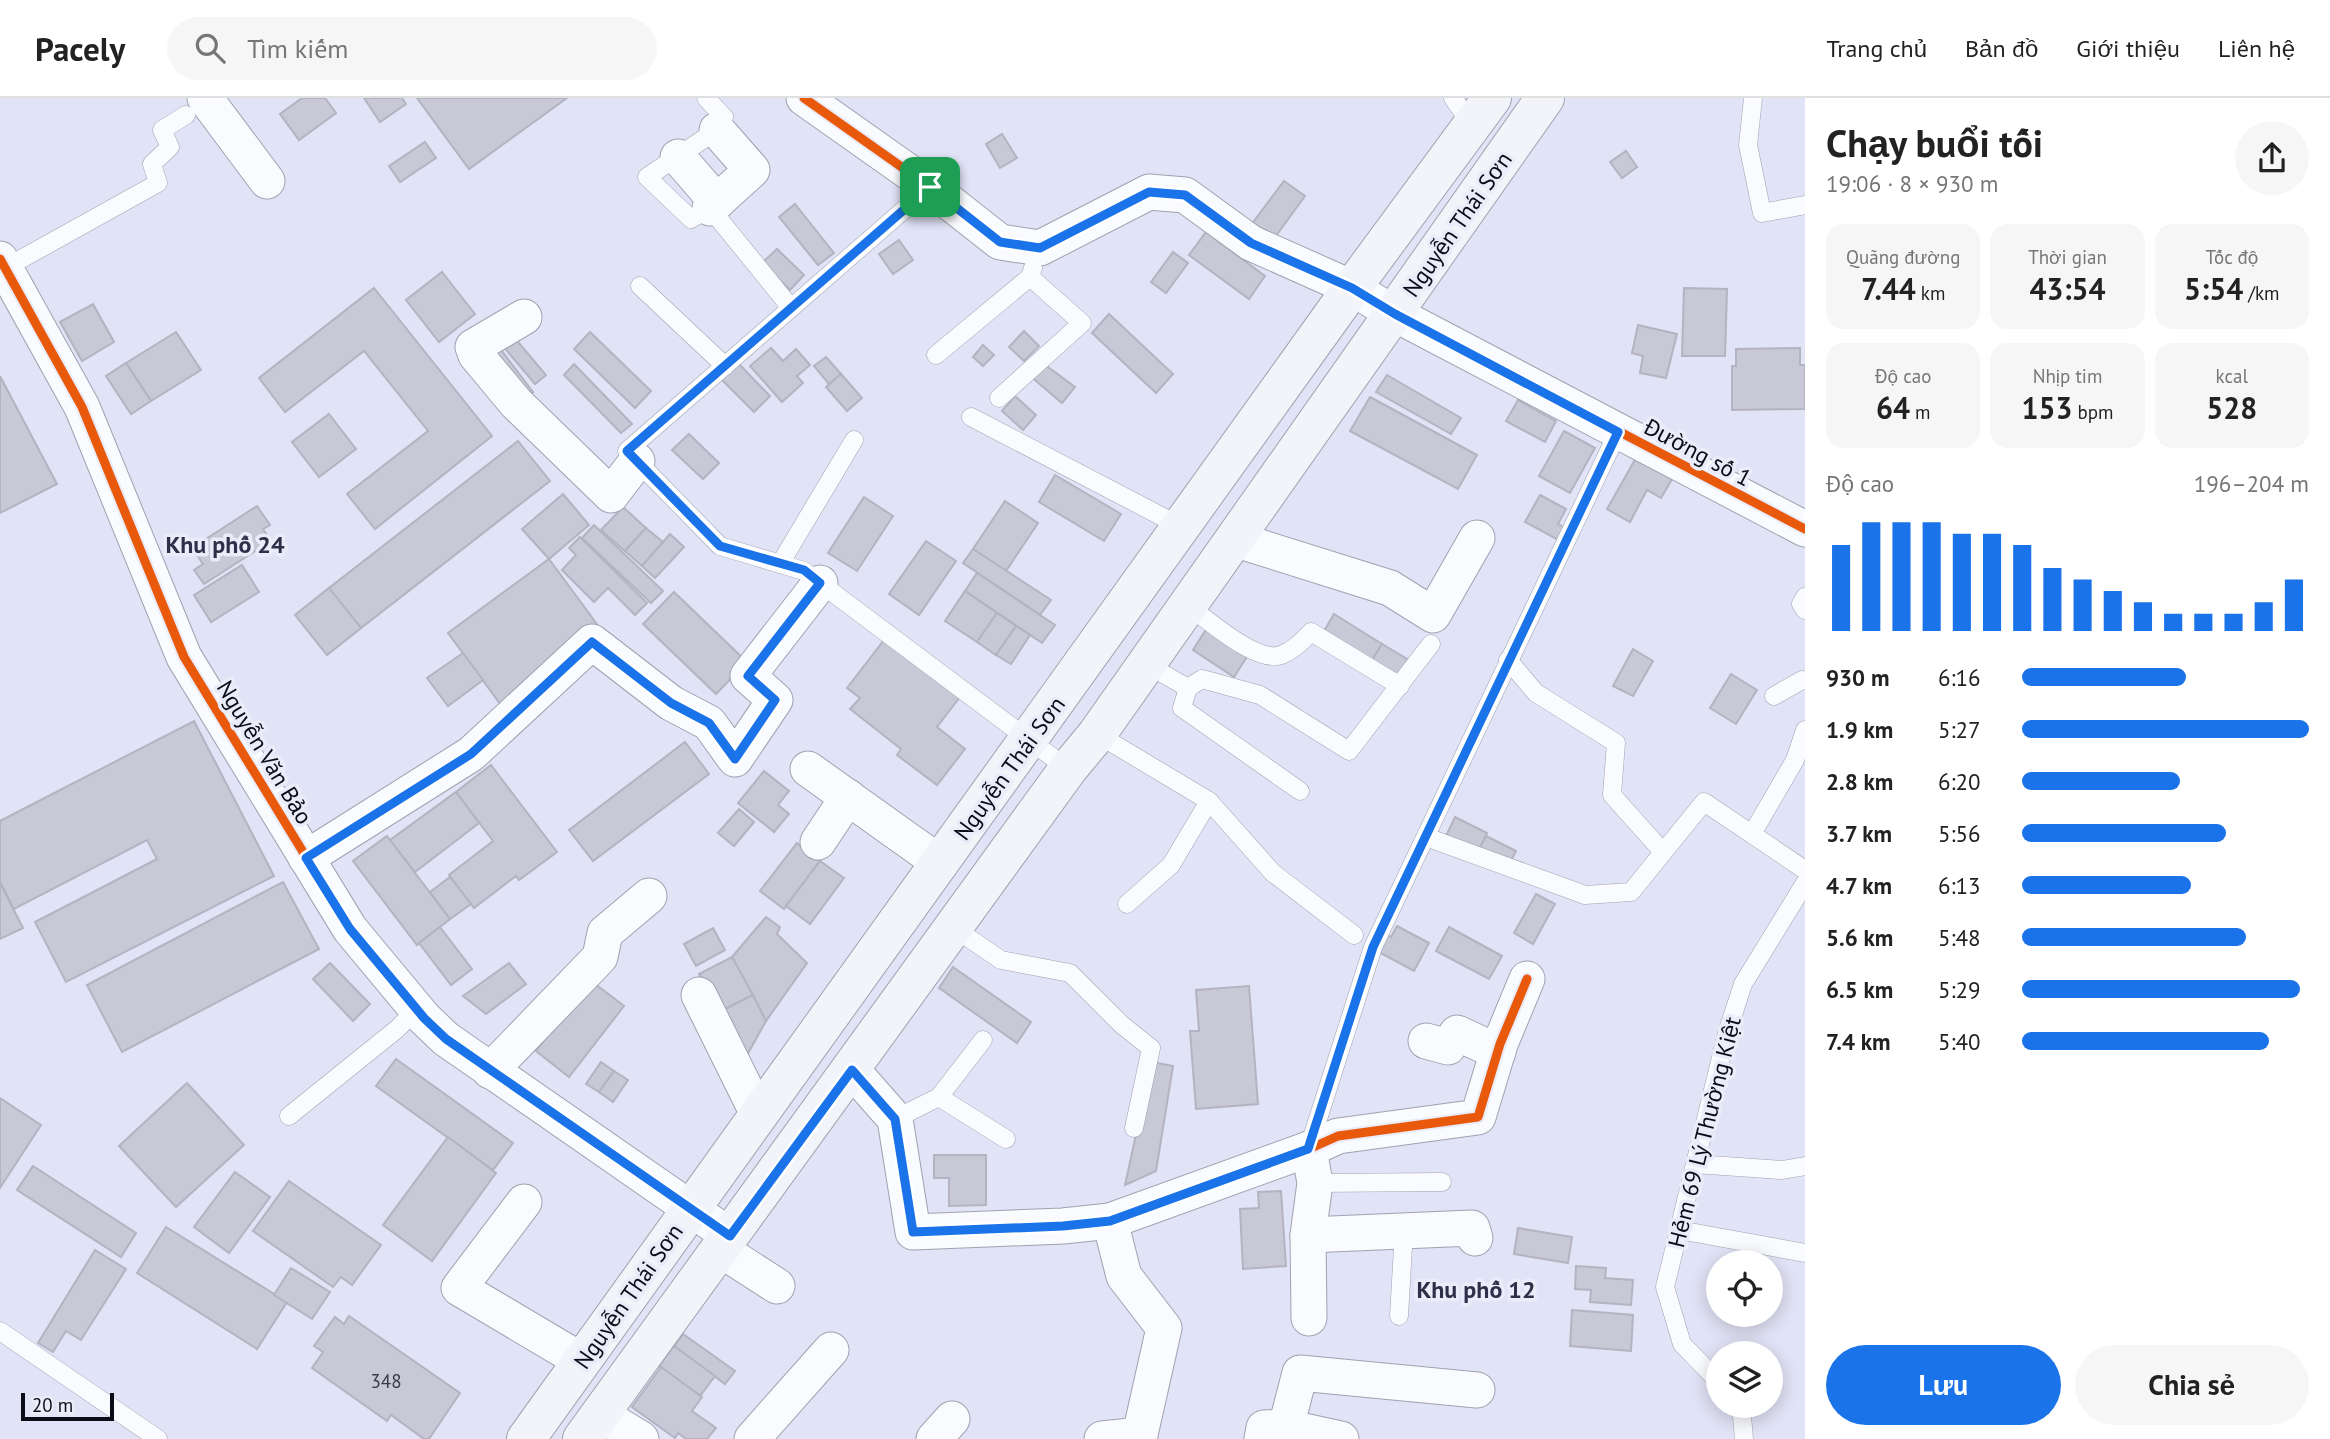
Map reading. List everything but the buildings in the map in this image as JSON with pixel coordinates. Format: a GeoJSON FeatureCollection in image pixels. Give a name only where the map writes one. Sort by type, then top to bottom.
{"type":"FeatureCollection","features":[{"type":"Feature","properties":{"kind":"main road","name":"Nguyễn Thái Sơn"},"geometry":{"type":"LineString","coordinates":[[591,1427],[1068,769],[1097,734],[1545,98]]}},
{"type":"Feature","properties":{"kind":"main road","name":"Nguyễn Thái Sơn"},"geometry":{"type":"LineString","coordinates":[[526,1439],[1352,288],[1472,107]]}},
{"type":"Feature","properties":{"kind":"street"},"geometry":{"type":"LineString","coordinates":[[804,98],[930,187],[1000,242],[1035,262],[1149,192],[1185,195],[1251,243],[1352,288]]}},
{"type":"Feature","properties":{"kind":"street"},"geometry":{"type":"LineString","coordinates":[[195,106],[267,181]]}},
{"type":"Feature","properties":{"kind":"street"},"geometry":{"type":"LineString","coordinates":[[678,157],[713,205],[752,170],[711,114]]}},
{"type":"Feature","properties":{"kind":"street","name":"Nguyễn Văn Bảo"},"geometry":{"type":"LineString","coordinates":[[2,264],[82,407],[203,707],[306,858],[350,929],[417,1009],[446,1039],[690,1208],[776,1286]]}},
{"type":"Feature","properties":{"kind":"street","name":"Đường số 1"},"geometry":{"type":"LineString","coordinates":[[1352,288],[1395,314],[1805,529]]}},
{"type":"Feature","properties":{"kind":"street"},"geometry":{"type":"LineString","coordinates":[[524,317],[473,347],[476,355],[516,402],[611,495],[637,461]]}},
{"type":"Feature","properties":{"kind":"street"},"geometry":{"type":"LineString","coordinates":[[1234,539],[1390,588],[1433,615],[1477,538]]}},
{"type":"Feature","properties":{"kind":"street"},"geometry":{"type":"LineString","coordinates":[[306,858],[471,754],[592,642],[671,703],[709,723],[735,759],[775,700],[748,676],[820,583]]}},
{"type":"Feature","properties":{"kind":"street"},"geometry":{"type":"LineString","coordinates":[[808,769],[940,863]]}},
{"type":"Feature","properties":{"kind":"street"},"geometry":{"type":"LineString","coordinates":[[818,842],[848,797]]}},
{"type":"Feature","properties":{"kind":"street"},"geometry":{"type":"LineString","coordinates":[[490,1071],[600,957],[605,933],[649,897]]}},
{"type":"Feature","properties":{"kind":"street"},"geometry":{"type":"LineString","coordinates":[[852,1070],[895,1119],[913,1232],[1063,1226],[1110,1221],[1338,1136],[1478,1117],[1497,1052],[1527,979]]}},
{"type":"Feature","properties":{"kind":"street"},"geometry":{"type":"LineString","coordinates":[[699,995],[758,1114]]}},
{"type":"Feature","properties":{"kind":"street"},"geometry":{"type":"LineString","coordinates":[[1426,1041],[1448,1047],[1457,1033],[1497,1052]]}},
{"type":"Feature","properties":{"kind":"street"},"geometry":{"type":"LineString","coordinates":[[1308,1149],[1315,1184],[1308,1235],[1309,1318]]}},
{"type":"Feature","properties":{"kind":"street"},"geometry":{"type":"LineString","coordinates":[[524,1202],[459,1288],[582,1361]]}},
{"type":"Feature","properties":{"kind":"street"},"geometry":{"type":"LineString","coordinates":[[1102,1439],[1140,1437],[1164,1328],[1124,1276],[1110,1221]]}},
{"type":"Feature","properties":{"kind":"street"},"geometry":{"type":"LineString","coordinates":[[1308,1235],[1472,1228],[1475,1238]]}},
{"type":"Feature","properties":{"kind":"street"},"geometry":{"type":"LineString","coordinates":[[752,1439],[831,1350]]}},
{"type":"Feature","properties":{"kind":"street"},"geometry":{"type":"LineString","coordinates":[[1341,1439],[1274,1433],[1300,1373],[1477,1390]]}},
{"type":"Feature","properties":{"kind":"street"},"geometry":{"type":"LineString","coordinates":[[591,1427],[641,1439]]}},
{"type":"Feature","properties":{"kind":"lane"},"geometry":{"type":"LineString","coordinates":[[1753,98],[1748,145],[1762,213],[1805,205]]}},
{"type":"Feature","properties":{"kind":"lane"},"geometry":{"type":"LineString","coordinates":[[2,264],[158,183],[152,164],[170,147],[162,131],[195,106]]}},
{"type":"Feature","properties":{"kind":"lane"},"geometry":{"type":"LineString","coordinates":[[678,157],[711,114]]}},
{"type":"Feature","properties":{"kind":"lane"},"geometry":{"type":"LineString","coordinates":[[930,187],[627,451],[720,546],[804,570],[1068,769]]}},
{"type":"Feature","properties":{"kind":"lane"},"geometry":{"type":"LineString","coordinates":[[713,205],[791,308]]}},
{"type":"Feature","properties":{"kind":"lane"},"geometry":{"type":"LineString","coordinates":[[936,355],[1035,262],[1082,323],[999,398]]}},
{"type":"Feature","properties":{"kind":"lane"},"geometry":{"type":"LineString","coordinates":[[639,286],[725,366]]}},
{"type":"Feature","properties":{"kind":"lane"},"geometry":{"type":"LineString","coordinates":[[971,417],[1182,527]]}},
{"type":"Feature","properties":{"kind":"lane"},"geometry":{"type":"LineString","coordinates":[[1308,1149],[1373,947],[1618,432]]}},
{"type":"Feature","properties":{"kind":"lane"},"geometry":{"type":"LineString","coordinates":[[780,564],[854,440]]}},
{"type":"Feature","properties":{"kind":"lane"},"geometry":{"type":"LineString","coordinates":[[1805,597],[1801,604],[1805,610]]}},
{"type":"Feature","properties":{"kind":"lane"},"geometry":{"type":"LineString","coordinates":[[1187,605],[1255,653],[1279,656],[1300,644],[1311,632],[1399,685]]}},
{"type":"Feature","properties":{"kind":"lane"},"geometry":{"type":"LineString","coordinates":[[1300,791],[1182,708],[1188,688],[1202,679],[1260,695],[1349,751],[1431,644]]}},
{"type":"Feature","properties":{"kind":"lane"},"geometry":{"type":"LineString","coordinates":[[1508,660],[1536,693],[1616,743],[1612,795],[1663,852]]}},
{"type":"Feature","properties":{"kind":"lane"},"geometry":{"type":"LineString","coordinates":[[1146,664],[1188,688]]}},
{"type":"Feature","properties":{"kind":"lane"},"geometry":{"type":"LineString","coordinates":[[1774,696],[1804,680]]}},
{"type":"Feature","properties":{"kind":"lane"},"geometry":{"type":"LineString","coordinates":[[1752,834],[1795,761],[1805,730]]}},
{"type":"Feature","properties":{"kind":"lane"},"geometry":{"type":"LineString","coordinates":[[1097,734],[1209,801],[1273,873],[1354,935]]}},
{"type":"Feature","properties":{"kind":"lane"},"geometry":{"type":"LineString","coordinates":[[1128,904],[1171,865],[1209,801]]}},
{"type":"Feature","properties":{"kind":"lane"},"geometry":{"type":"LineString","coordinates":[[1426,837],[1586,895],[1631,892],[1704,802],[1805,870]]}},
{"type":"Feature","properties":{"kind":"lane","name":"Hẻm 69 Lý Thường Kiệt"},"geometry":{"type":"LineString","coordinates":[[1706,1369],[1682,1344],[1665,1287],[1727,1033],[1743,984],[1805,883]]}},
{"type":"Feature","properties":{"kind":"lane"},"geometry":{"type":"LineString","coordinates":[[954,928],[1001,960],[1070,973],[1122,1025],[1151,1048],[1134,1128]]}},
{"type":"Feature","properties":{"kind":"lane"},"geometry":{"type":"LineString","coordinates":[[289,1116],[397,1029],[417,1009]]}},
{"type":"Feature","properties":{"kind":"lane"},"geometry":{"type":"LineString","coordinates":[[895,1119],[939,1097],[983,1040]]}},
{"type":"Feature","properties":{"kind":"lane"},"geometry":{"type":"LineString","coordinates":[[939,1097],[1006,1139]]}},
{"type":"Feature","properties":{"kind":"lane"},"geometry":{"type":"LineString","coordinates":[[1695,1164],[1782,1170],[1805,1166]]}},
{"type":"Feature","properties":{"kind":"lane"},"geometry":{"type":"LineString","coordinates":[[1315,1184],[1442,1182]]}},
{"type":"Feature","properties":{"kind":"lane"},"geometry":{"type":"LineString","coordinates":[[1399,1316],[1404,1230]]}},
{"type":"Feature","properties":{"kind":"lane"},"geometry":{"type":"LineString","coordinates":[[1679,1230],[1805,1253]]}},
{"type":"Feature","properties":{"kind":"lane"},"geometry":{"type":"LineString","coordinates":[[0,1331],[158,1439]]}},
{"type":"Feature","properties":{"kind":"lane"},"geometry":{"type":"LineString","coordinates":[[1742,1418],[1744,1439]]}},
{"type":"Feature","properties":{"kind":"cycle path"},"geometry":{"type":"LineString","coordinates":[[804,98],[930,187],[1000,242],[1040,248],[1149,192],[1185,195],[1251,243],[1352,288],[1395,314],[1805,529]]}},
{"type":"Feature","properties":{"kind":"cycle path"},"geometry":{"type":"LineString","coordinates":[[0,259],[82,407],[184,657],[350,929],[424,1018],[446,1039],[730,1236]]}},
{"type":"Feature","properties":{"kind":"cycle path"},"geometry":{"type":"LineString","coordinates":[[852,1070],[895,1119],[913,1232],[1063,1226],[1110,1221],[1338,1136],[1478,1117],[1500,1044],[1527,979]]}},
{"type":"Feature","properties":{"kind":"district","name":"Khu phố 24"},"geometry":{"type":"Point","coordinates":[225,544]}},
{"type":"Feature","properties":{"kind":"district","name":"Khu phố 12"},"geometry":{"type":"Point","coordinates":[1476,1289]}},
{"type":"Feature","properties":{"kind":"route"},"geometry":{"type":"LineString","coordinates":[[930,187],[1000,242],[1040,248],[1149,192],[1185,195],[1251,243],[1352,288],[1395,314],[1618,432],[1373,947],[1308,1149],[1110,1221],[1063,1226],[913,1232],[895,1119],[852,1070],[730,1236],[446,1039],[424,1018],[350,929],[306,858],[471,754],[592,642],[671,703],[709,723],[735,759],[775,700],[748,676],[820,583],[804,570],[720,546],[627,451],[930,187]]}}]}
